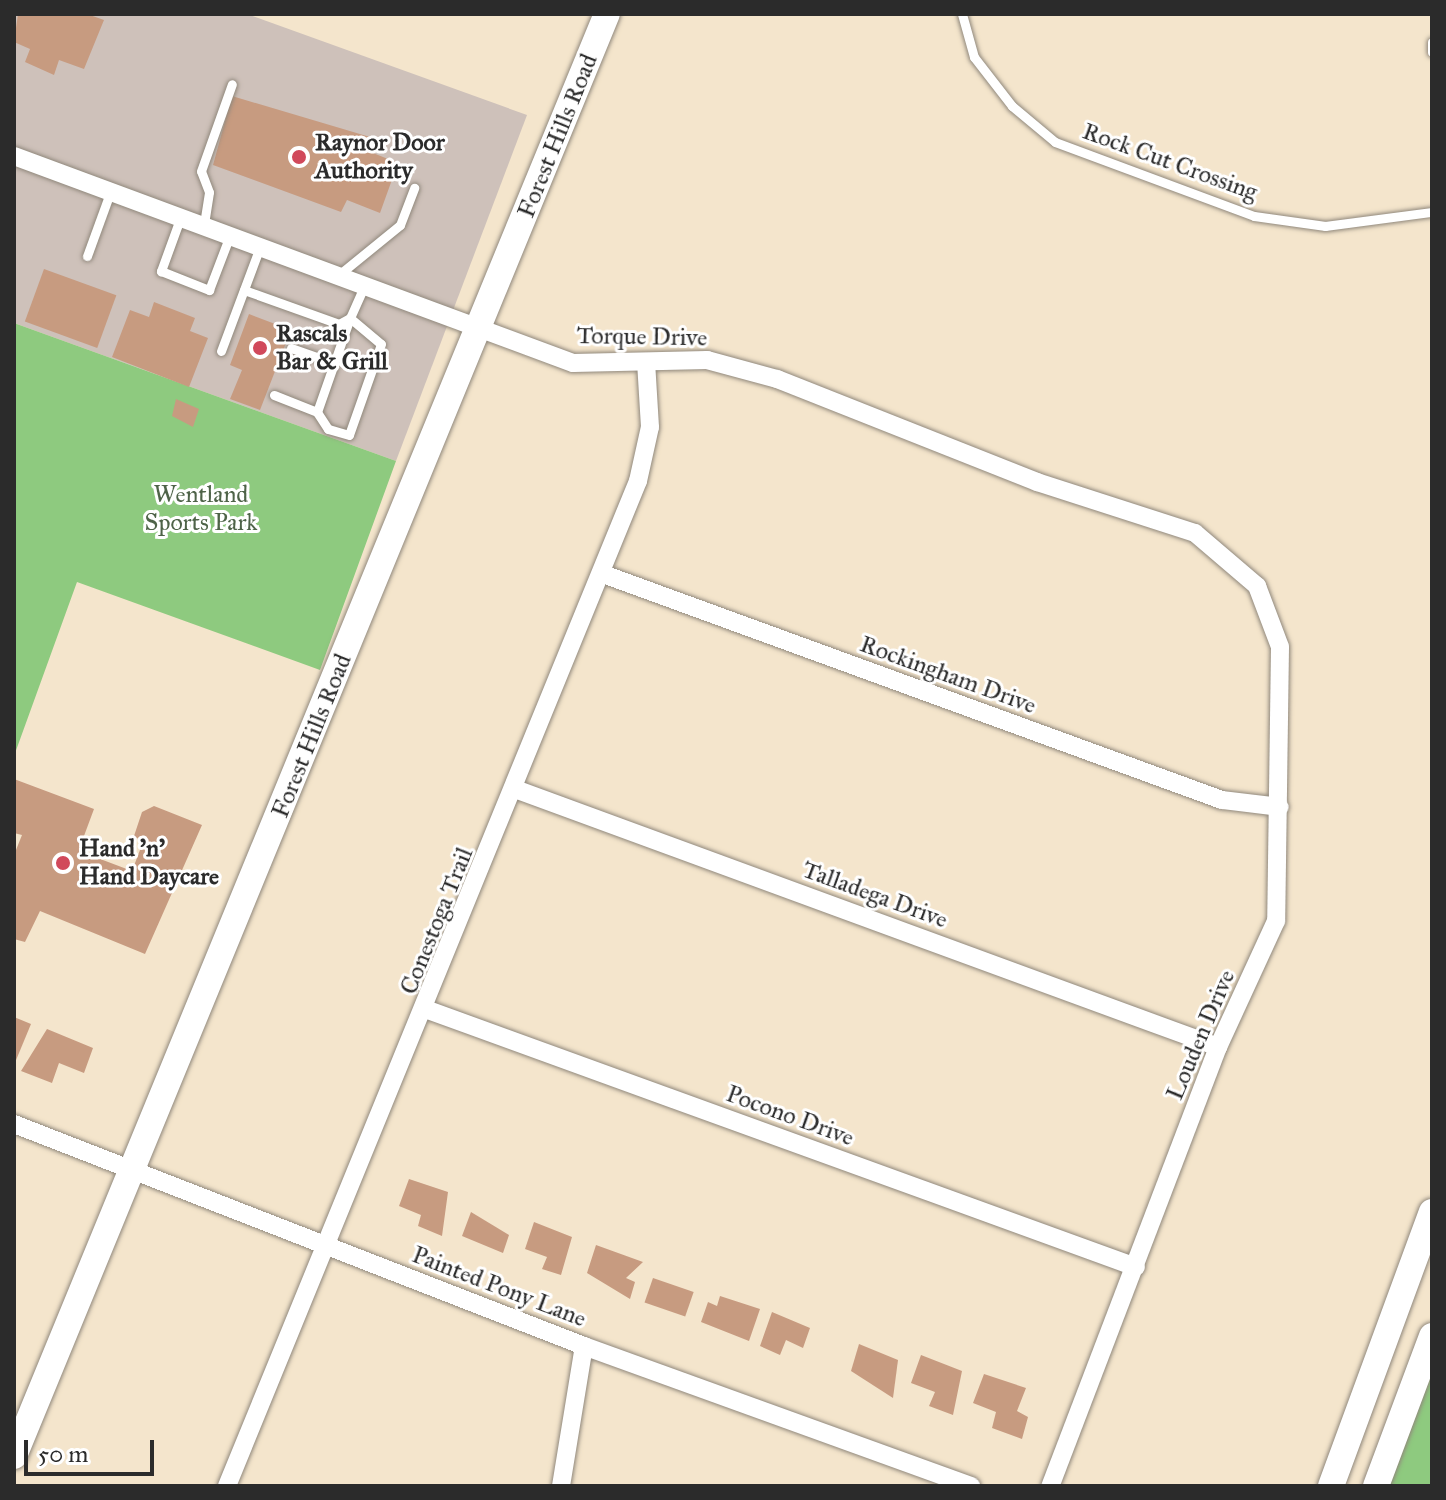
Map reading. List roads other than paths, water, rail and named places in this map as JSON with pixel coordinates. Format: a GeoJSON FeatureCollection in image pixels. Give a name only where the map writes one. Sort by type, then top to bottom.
{"type":"FeatureCollection","features":[{"type":"Feature","properties":{"kind":"street","name":"Forest Hills Road"},"geometry":{"type":"LineString","coordinates":[[14,1456],[607,14]]}},
{"type":"Feature","properties":{"kind":"street","name":"Torque Drive"},"geometry":{"type":"LineString","coordinates":[[14,156],[482,323],[573,363],[707,360],[777,379],[1037,482],[1195,533],[1257,586]]}},
{"type":"Feature","properties":{"kind":"street","name":"Conestoga Trail"},"geometry":{"type":"LineString","coordinates":[[227,1486],[323,1245],[428,1010],[603,574],[647,440],[646,362]]}},
{"type":"Feature","properties":{"kind":"street","name":"Rockingham Drive"},"geometry":{"type":"LineString","coordinates":[[603,574],[1222,800],[1280,807]]}},
{"type":"Feature","properties":{"kind":"street","name":"Louden Drive"},"geometry":{"type":"LineString","coordinates":[[1050,1486],[1218,1047],[1276,921],[1280,647],[1257,586]]}},
{"type":"Feature","properties":{"kind":"street","name":"Talladega Drive"},"geometry":{"type":"LineString","coordinates":[[515,789],[1218,1047]]}},
{"type":"Feature","properties":{"kind":"street","name":"Pocono Drive"},"geometry":{"type":"LineString","coordinates":[[428,1010],[1136,1267]]}},
{"type":"Feature","properties":{"kind":"street","name":"Painted Pony Lane"},"geometry":{"type":"LineString","coordinates":[[14,1124],[584,1346],[971,1486]]}},
{"type":"Feature","properties":{"kind":"street"},"geometry":{"type":"LineString","coordinates":[[1331,1486],[1432,1212]]}},
{"type":"Feature","properties":{"kind":"street"},"geometry":{"type":"LineString","coordinates":[[1376,1486],[1432,1336]]}},
{"type":"Feature","properties":{"kind":"street"},"geometry":{"type":"LineString","coordinates":[[561,1486],[584,1346]]}},
{"type":"Feature","properties":{"kind":"lane","name":"Rock Cut Crossing"},"geometry":{"type":"LineString","coordinates":[[962,14],[974,57],[1012,106],[1055,142],[1254,216],[1325,226],[1432,212]]}},
{"type":"Feature","properties":{"kind":"lane"},"geometry":{"type":"LineString","coordinates":[[1432,42],[1432,52]]}},
{"type":"Feature","properties":{"kind":"lane"},"geometry":{"type":"LineString","coordinates":[[204,224],[209,192],[201,171],[232,84]]}},
{"type":"Feature","properties":{"kind":"lane"},"geometry":{"type":"LineString","coordinates":[[341,273],[400,225],[414,188]]}},
{"type":"Feature","properties":{"kind":"lane"},"geometry":{"type":"LineString","coordinates":[[87,256],[111,190]]}},
{"type":"Feature","properties":{"kind":"lane"},"geometry":{"type":"LineString","coordinates":[[181,216],[161,271],[209,290],[230,233]]}},
{"type":"Feature","properties":{"kind":"lane"},"geometry":{"type":"LineString","coordinates":[[221,351],[261,244]]}},
{"type":"Feature","properties":{"kind":"lane"},"geometry":{"type":"LineString","coordinates":[[317,412],[366,282]]}},
{"type":"Feature","properties":{"kind":"lane"},"geometry":{"type":"LineString","coordinates":[[244,290],[339,324],[350,318]]}},
{"type":"Feature","properties":{"kind":"lane"},"geometry":{"type":"LineString","coordinates":[[274,395],[317,412],[328,429],[349,435],[381,344],[350,318]]}},
{"type":"Feature","properties":{"kind":"lane"},"geometry":{"type":"LineString","coordinates":[[291,348],[334,363]]}},
{"type":"Feature","properties":{"kind":"place","name":"Raynor Door Authority"},"geometry":{"type":"Point","coordinates":[299,157]}},
{"type":"Feature","properties":{"kind":"place","name":"Rascals Bar & Grill"},"geometry":{"type":"Point","coordinates":[260,348]}},
{"type":"Feature","properties":{"kind":"place","name":"Hand 'n' Hand Daycare"},"geometry":{"type":"Point","coordinates":[63,863]}},
{"type":"Feature","properties":{"kind":"park label","name":"Wentland Sports Park"},"geometry":{"type":"Point","coordinates":[201,509]}}]}
